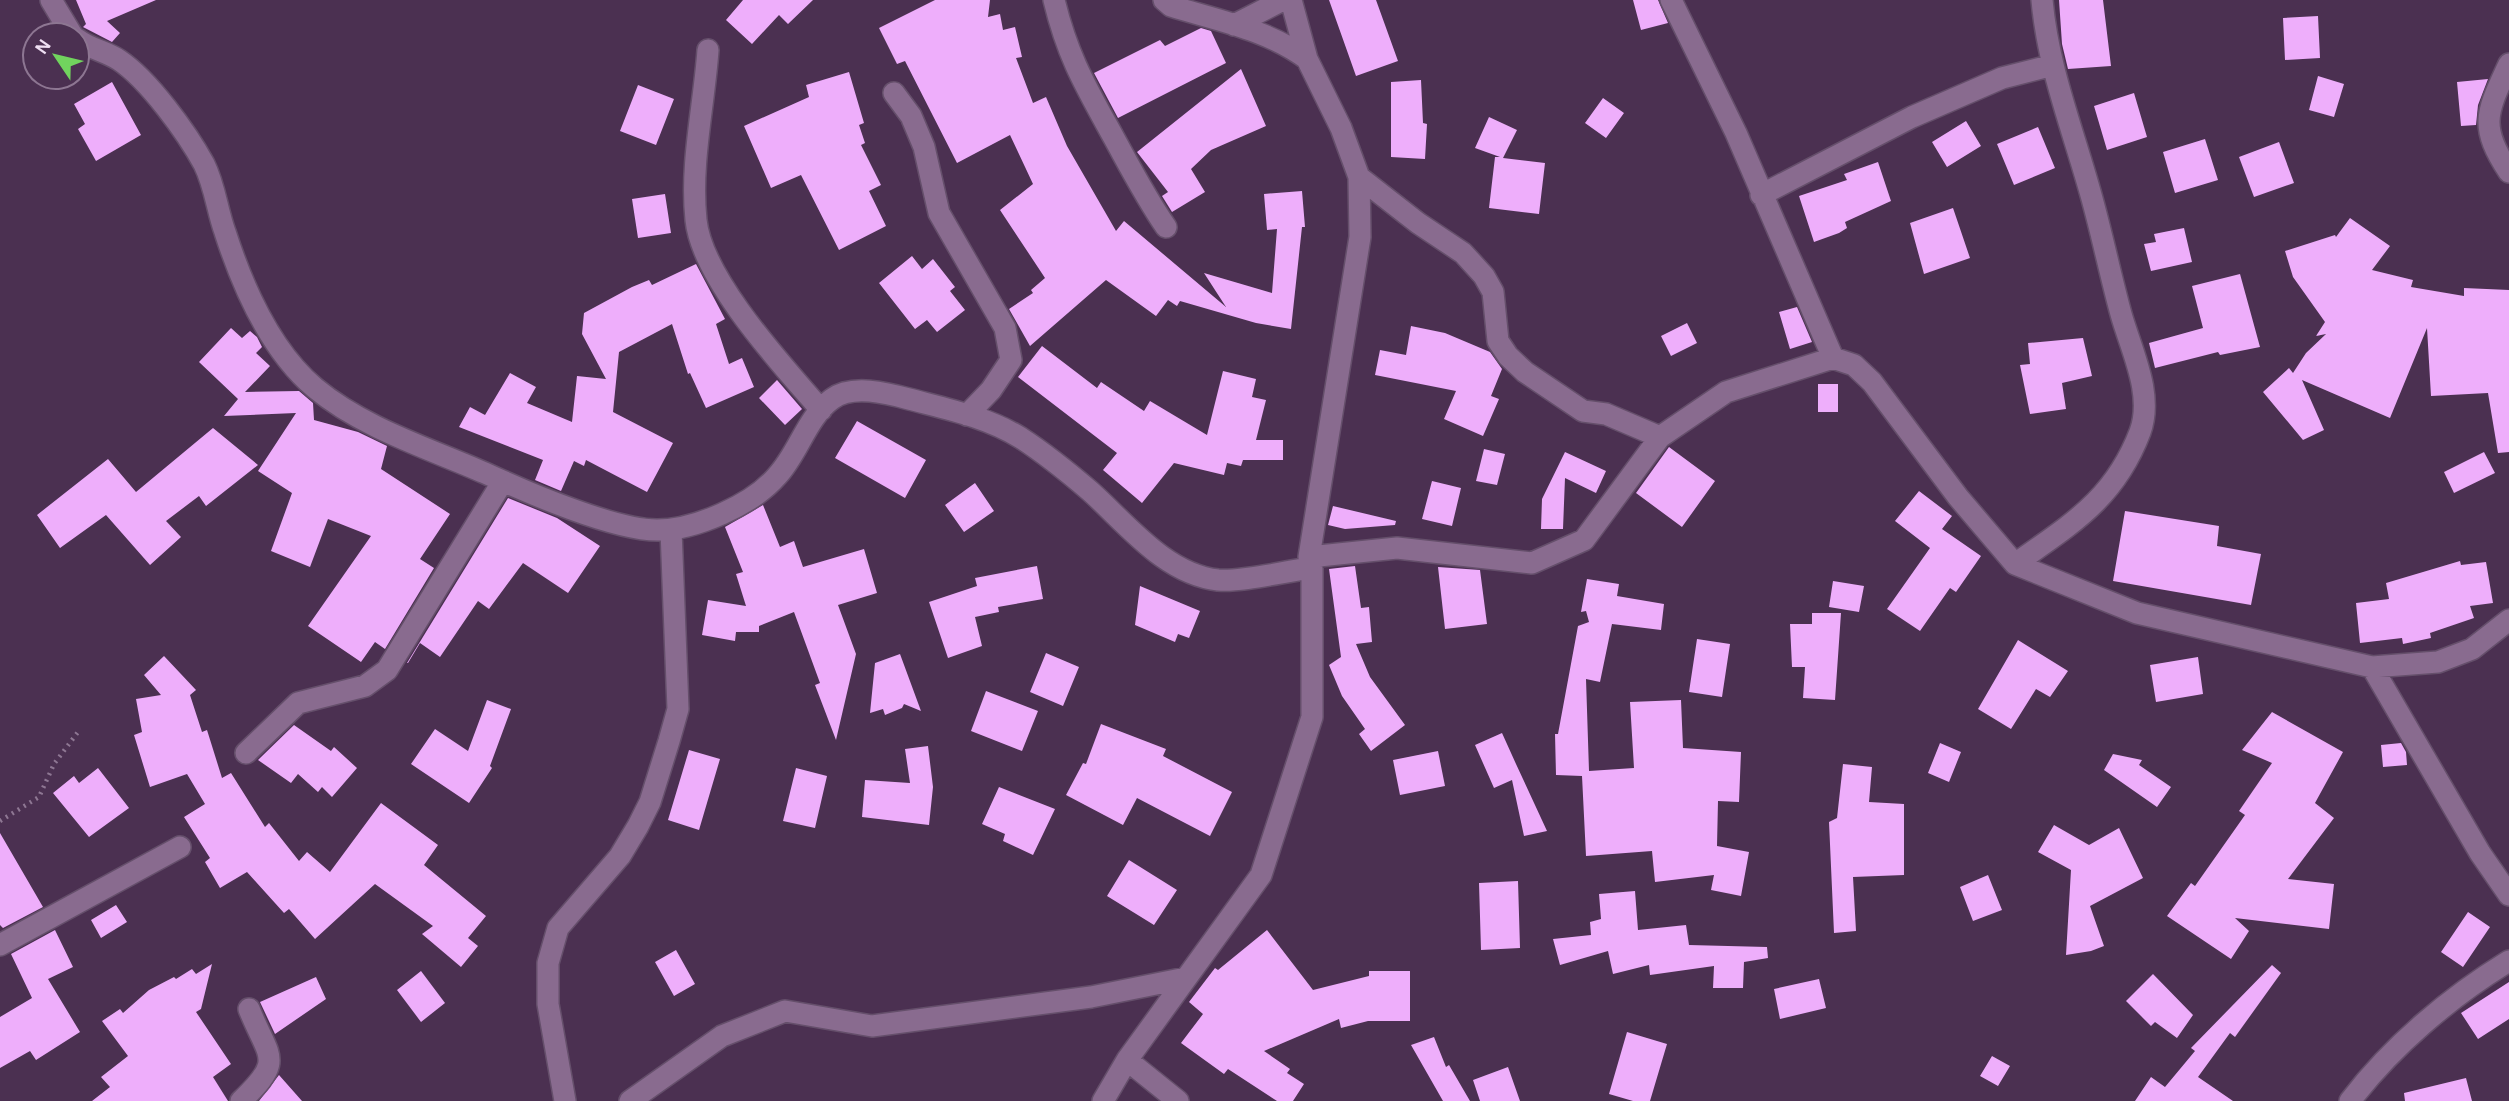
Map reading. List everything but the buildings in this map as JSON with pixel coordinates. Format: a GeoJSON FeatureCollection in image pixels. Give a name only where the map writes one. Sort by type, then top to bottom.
{"type":"FeatureCollection","features":[{"type":"Feature","properties":{"kind":"street"},"geometry":{"type":"LineString","coordinates":[[51,0],[64,21]]}},
{"type":"Feature","properties":{"kind":"street"},"geometry":{"type":"LineString","coordinates":[[1054,0],[1063,38],[1076,72],[1136,181],[1167,227]]}},
{"type":"Feature","properties":{"kind":"street"},"geometry":{"type":"LineString","coordinates":[[1164,0],[1171,6],[1234,25],[1292,47],[1307,59]]}},
{"type":"Feature","properties":{"kind":"street"},"geometry":{"type":"LineString","coordinates":[[1234,25],[1283,0]]}},
{"type":"Feature","properties":{"kind":"street"},"geometry":{"type":"LineString","coordinates":[[1103,1101],[1127,1060],[1261,875],[1312,717],[1311,563],[1360,237],[1359,177],[1341,128],[1307,59],[1291,0]]}},
{"type":"Feature","properties":{"kind":"street"},"geometry":{"type":"LineString","coordinates":[[1671,0],[1737,133],[1761,195],[1833,358]]}},
{"type":"Feature","properties":{"kind":"street"},"geometry":{"type":"LineString","coordinates":[[2015,564],[2103,499],[2123,469],[2141,429],[2143,383],[2122,317],[2091,194],[2067,123],[2053,65],[2042,0]]}},
{"type":"Feature","properties":{"kind":"street"},"geometry":{"type":"LineString","coordinates":[[91,49],[119,60],[151,91],[186,137],[212,184],[224,231],[255,307],[280,351],[313,387],[349,413],[503,481],[637,530],[671,530],[706,522],[776,478],[821,410],[833,397],[853,391],[894,395],[993,423],[1023,440],[1087,488],[1140,539],[1183,570],[1220,580],[1398,548],[1532,564],[1584,540],[1660,438],[1726,393],[1833,358],[1854,365],[1872,382],[1958,497],[2015,564],[2137,612],[2372,667],[2438,662],[2472,649],[2509,620]]}},
{"type":"Feature","properties":{"kind":"street"},"geometry":{"type":"LineString","coordinates":[[708,50],[695,170],[696,223],[705,250],[726,290],[754,332],[821,410]]}},
{"type":"Feature","properties":{"kind":"street"},"geometry":{"type":"LineString","coordinates":[[2509,64],[2493,101],[2488,125],[2492,146],[2509,172]]}},
{"type":"Feature","properties":{"kind":"street"},"geometry":{"type":"LineString","coordinates":[[1761,195],[1912,117],[2002,78],[2053,65]]}},
{"type":"Feature","properties":{"kind":"street"},"geometry":{"type":"LineString","coordinates":[[894,93],[911,116],[924,147],[939,213],[1005,328],[1011,360],[991,390],[967,415]]}},
{"type":"Feature","properties":{"kind":"street"},"geometry":{"type":"LineString","coordinates":[[1359,177],[1418,223],[1464,253],[1477,268],[1493,292],[1498,341],[1508,356],[1525,372],[1583,411],[1606,414],[1660,438]]}},
{"type":"Feature","properties":{"kind":"street"},"geometry":{"type":"LineString","coordinates":[[246,753],[298,703],[365,686],[387,670],[503,481]]}},
{"type":"Feature","properties":{"kind":"street"},"geometry":{"type":"LineString","coordinates":[[565,1101],[548,1004],[548,963],[558,928],[620,856],[638,826],[650,802],[669,741],[678,709],[671,530]]}},
{"type":"Feature","properties":{"kind":"street"},"geometry":{"type":"LineString","coordinates":[[2372,667],[2480,853],[2509,895]]}},
{"type":"Feature","properties":{"kind":"street"},"geometry":{"type":"LineString","coordinates":[[0,945],[180,846]]}},
{"type":"Feature","properties":{"kind":"street"},"geometry":{"type":"LineString","coordinates":[[2350,1101],[2376,1067],[2442,1010],[2509,961]]}},
{"type":"Feature","properties":{"kind":"street"},"geometry":{"type":"LineString","coordinates":[[630,1101],[722,1036],[785,1011],[872,1026],[1065,1001],[1186,978]]}},
{"type":"Feature","properties":{"kind":"street"},"geometry":{"type":"LineString","coordinates":[[241,1101],[265,1078],[271,1058],[249,1009]]}},
{"type":"Feature","properties":{"kind":"street"},"geometry":{"type":"LineString","coordinates":[[1127,1060],[1178,1101]]}},
{"type":"Feature","properties":{"kind":"path"},"geometry":{"type":"LineString","coordinates":[[0,821],[39,797],[54,764],[78,732]]}}]}
